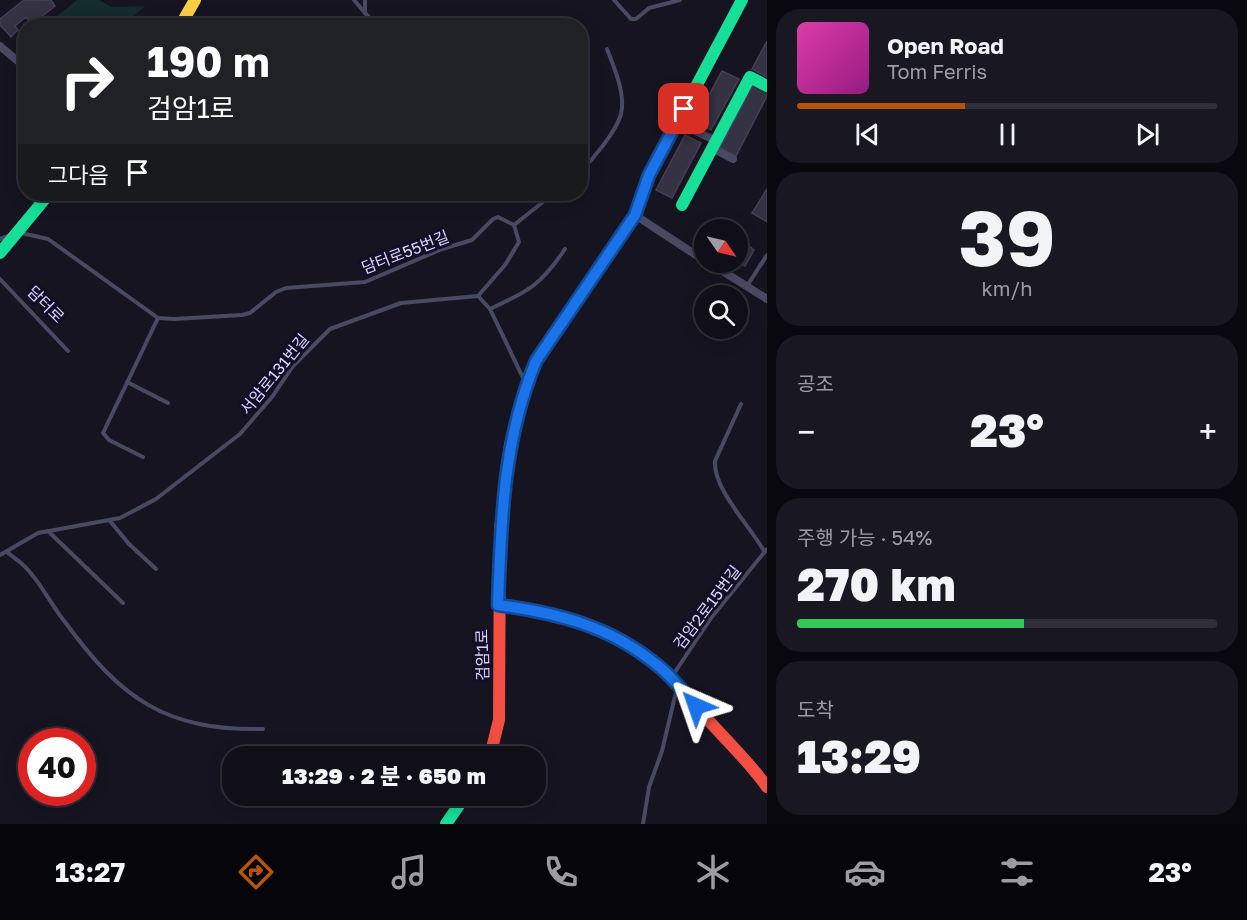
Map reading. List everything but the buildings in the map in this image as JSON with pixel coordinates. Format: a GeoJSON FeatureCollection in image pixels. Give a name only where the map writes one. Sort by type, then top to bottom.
{"type":"FeatureCollection","features":[{"type":"Feature","properties":{"kind":"street"},"geometry":{"type":"LineString","coordinates":[[185,18],[195,0]]}},
{"type":"Feature","properties":{"kind":"street","name":"검암1로"},"geometry":{"type":"LineString","coordinates":[[492,746],[499,720],[498,605],[504,489],[510,445],[526,384],[536,361],[635,215],[649,175],[742,0]]}},
{"type":"Feature","properties":{"kind":"street"},"geometry":{"type":"LineString","coordinates":[[0,46],[18,61]]}},
{"type":"Feature","properties":{"kind":"street"},"geometry":{"type":"LineString","coordinates":[[682,205],[750,77],[767,86]]}},
{"type":"Feature","properties":{"kind":"street"},"geometry":{"type":"LineString","coordinates":[[677,122],[714,144],[733,159]]}},
{"type":"Feature","properties":{"kind":"street"},"geometry":{"type":"LineString","coordinates":[[0,253],[43,201]]}},
{"type":"Feature","properties":{"kind":"street"},"geometry":{"type":"LineString","coordinates":[[635,215],[694,254]]}},
{"type":"Feature","properties":{"kind":"street"},"geometry":{"type":"LineString","coordinates":[[725,273],[745,285]]}},
{"type":"Feature","properties":{"kind":"street"},"geometry":{"type":"LineString","coordinates":[[748,287],[767,299]]}},
{"type":"Feature","properties":{"kind":"street"},"geometry":{"type":"LineString","coordinates":[[498,605],[549,612],[594,626],[635,648],[659,666],[767,787]]}},
{"type":"Feature","properties":{"kind":"street"},"geometry":{"type":"LineString","coordinates":[[446,824],[458,806]]}},
{"type":"Feature","properties":{"kind":"lane"},"geometry":{"type":"LineString","coordinates":[[354,0],[370,18]]}},
{"type":"Feature","properties":{"kind":"lane"},"geometry":{"type":"LineString","coordinates":[[365,0],[365,13]]}},
{"type":"Feature","properties":{"kind":"lane"},"geometry":{"type":"LineString","coordinates":[[614,0],[631,19],[636,19],[649,8],[680,0]]}},
{"type":"Feature","properties":{"kind":"lane"},"geometry":{"type":"LineString","coordinates":[[588,164],[621,113],[618,84],[607,49]]}},
{"type":"Feature","properties":{"kind":"lane"},"geometry":{"type":"LineString","coordinates":[[526,384],[490,309],[478,296],[505,265],[519,242],[514,225],[525,217],[539,201]]}},
{"type":"Feature","properties":{"kind":"lane","name":"담터로55번길"},"geometry":{"type":"LineString","coordinates":[[158,318],[185,319],[250,313],[276,292],[286,288],[339,286],[375,279],[442,249],[472,240],[498,217],[514,225]]}},
{"type":"Feature","properties":{"kind":"lane"},"geometry":{"type":"LineString","coordinates":[[0,238],[17,232],[48,239],[158,318],[103,433],[109,440],[143,457]]}},
{"type":"Feature","properties":{"kind":"lane"},"geometry":{"type":"LineString","coordinates":[[490,309],[535,286],[565,249]]}},
{"type":"Feature","properties":{"kind":"lane"},"geometry":{"type":"LineString","coordinates":[[748,285],[767,255]]}},
{"type":"Feature","properties":{"kind":"lane","name":"담터로"},"geometry":{"type":"LineString","coordinates":[[0,279],[68,351]]}},
{"type":"Feature","properties":{"kind":"lane","name":"서암로131번길"},"geometry":{"type":"LineString","coordinates":[[0,555],[27,538],[48,531],[110,521],[156,500],[240,435],[293,366],[330,329],[343,322],[401,303],[478,296]]}},
{"type":"Feature","properties":{"kind":"lane"},"geometry":{"type":"LineString","coordinates":[[128,382],[168,403]]}},
{"type":"Feature","properties":{"kind":"lane","name":"검암2로15번길"},"geometry":{"type":"LineString","coordinates":[[643,824],[649,788],[662,751],[674,682],[711,618],[765,550],[728,498],[715,469],[716,461],[741,404]]}},
{"type":"Feature","properties":{"kind":"lane"},"geometry":{"type":"LineString","coordinates":[[110,521],[129,544],[156,569]]}},
{"type":"Feature","properties":{"kind":"lane"},"geometry":{"type":"LineString","coordinates":[[48,531],[123,603]]}},
{"type":"Feature","properties":{"kind":"lane"},"geometry":{"type":"LineString","coordinates":[[7,552],[28,569],[64,621],[102,669],[124,690],[144,704],[171,717],[217,728],[263,729]]}},
{"type":"Feature","properties":{"kind":"green space"},"geometry":{"type":"Polygon","coordinates":[[[77,0],[99,0],[112,7],[145,6],[131,18],[55,18],[77,0]]]}},
{"type":"Feature","properties":{"kind":"traffic: fast"},"geometry":{"type":"LineString","coordinates":[[535,362],[635,215],[649,175],[742,0]]}},
{"type":"Feature","properties":{"kind":"traffic: fast"},"geometry":{"type":"LineString","coordinates":[[682,205],[750,77],[767,86]]}},
{"type":"Feature","properties":{"kind":"traffic: fast"},"geometry":{"type":"LineString","coordinates":[[0,253],[43,201]]}},
{"type":"Feature","properties":{"kind":"traffic: fast"},"geometry":{"type":"LineString","coordinates":[[446,824],[458,806]]}},
{"type":"Feature","properties":{"kind":"traffic: slow"},"geometry":{"type":"LineString","coordinates":[[185,18],[195,0]]}},
{"type":"Feature","properties":{"kind":"traffic: jam"},"geometry":{"type":"LineString","coordinates":[[492,746],[499,720],[500,529],[510,445],[520,404],[535,362]]}},
{"type":"Feature","properties":{"kind":"traffic: jam"},"geometry":{"type":"LineString","coordinates":[[498,605],[543,613],[586,625],[626,643],[645,655],[675,681],[767,787]]}},
{"type":"Feature","properties":{"kind":"route"},"geometry":{"type":"LineString","coordinates":[[684,109],[649,175],[635,215],[621,239],[536,361],[526,384],[510,445],[504,489],[500,530],[498,605],[556,614],[594,626],[612,635],[635,648],[659,666],[696,706]]}}]}
